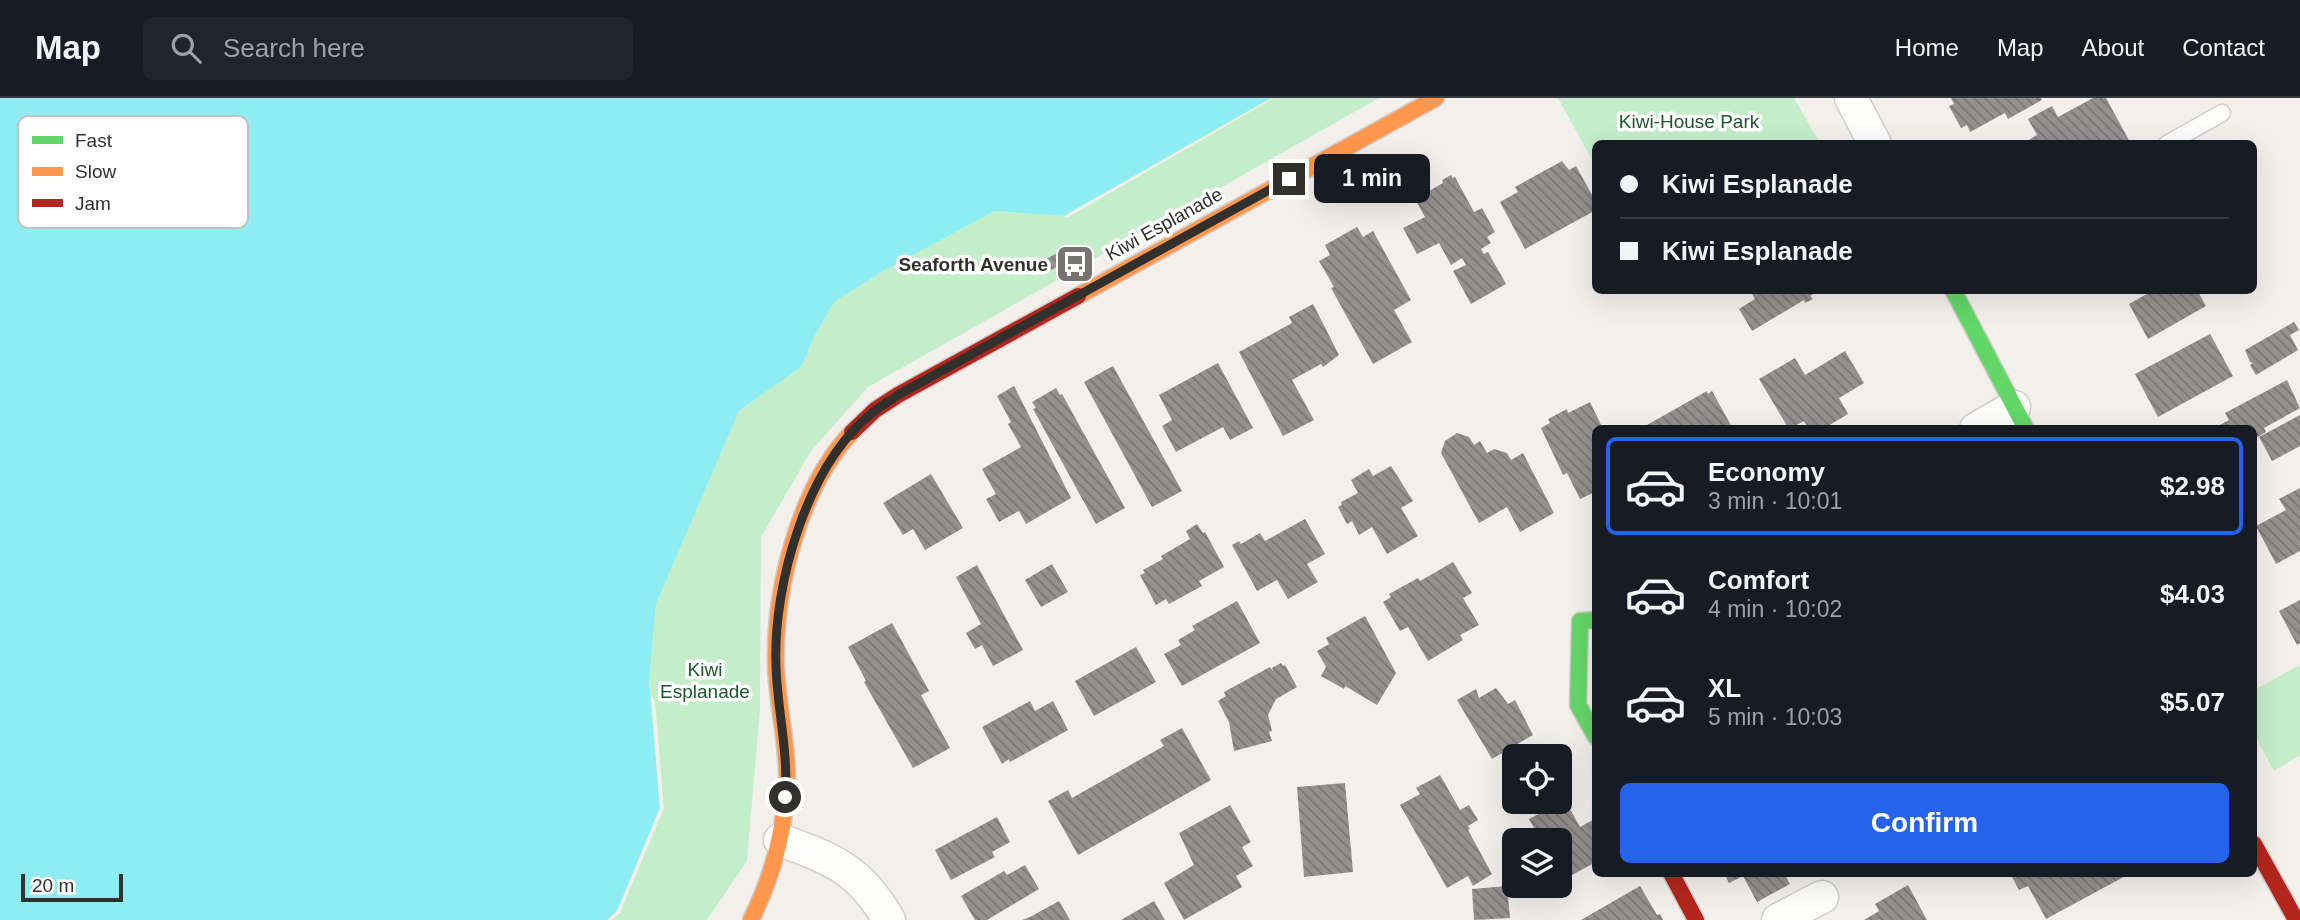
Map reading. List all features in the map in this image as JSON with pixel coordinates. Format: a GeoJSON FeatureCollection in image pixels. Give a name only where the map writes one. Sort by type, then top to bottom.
{"type":"FeatureCollection","features":[{"type":"Feature","properties":{"kind":"street","name":"Kiwi Esplanade"},"geometry":{"type":"LineString","coordinates":[[751,920],[771,877],[780,840],[787,776],[776,664],[778,620],[786,575],[797,533],[814,491],[830,462],[850,436],[871,413],[898,395],[1436,98]]}},
{"type":"Feature","properties":{"kind":"street"},"geometry":{"type":"LineString","coordinates":[[1852,98],[1873,140]]}},
{"type":"Feature","properties":{"kind":"street"},"geometry":{"type":"LineString","coordinates":[[1955,294],[2020,418],[1992,425]]}},
{"type":"Feature","properties":{"kind":"street"},"geometry":{"type":"LineString","coordinates":[[1592,620],[1580,621],[1578,705],[1592,730]]}},
{"type":"Feature","properties":{"kind":"street"},"geometry":{"type":"LineString","coordinates":[[780,840],[831,859],[857,877],[889,920]]}},
{"type":"Feature","properties":{"kind":"street"},"geometry":{"type":"LineString","coordinates":[[2257,849],[2296,920]]}},
{"type":"Feature","properties":{"kind":"street"},"geometry":{"type":"LineString","coordinates":[[1673,877],[1696,920]]}},
{"type":"Feature","properties":{"kind":"street"},"geometry":{"type":"LineString","coordinates":[[1777,920],[1822,897]]}},
{"type":"Feature","properties":{"kind":"lane"},"geometry":{"type":"LineString","coordinates":[[2174,140],[2222,113]]}},
{"type":"Feature","properties":{"kind":"green space","name":"Kiwi Esplanade"},"geometry":{"type":"Polygon","coordinates":[[[1267,98],[1379,98],[868,387],[811,451],[761,537],[760,708],[747,861],[707,920],[607,920],[660,807],[649,683],[656,604],[739,411],[801,367],[834,302],[885,270],[995,211],[1064,216],[1267,98]]]}},
{"type":"Feature","properties":{"kind":"green space","name":"Kiwi-House Park"},"geometry":{"type":"Polygon","coordinates":[[[1558,98],[1794,98],[1818,140],[1592,140],[1592,160],[1558,98]]]}},
{"type":"Feature","properties":{"kind":"green space"},"geometry":{"type":"Polygon","coordinates":[[[2300,665],[2300,755],[2274,771],[2257,740],[2257,688],[2300,665]]]}},
{"type":"Feature","properties":{"kind":"water"},"geometry":{"type":"Polygon","coordinates":[[[0,98],[1270,98],[1064,216],[995,211],[885,270],[834,302],[801,367],[739,411],[656,604],[649,683],[660,808],[617,911],[607,920],[0,920],[0,98]]]}},
{"type":"Feature","properties":{"kind":"pier"},"geometry":{"type":"Polygon","coordinates":[[[1272,98],[1067,218],[1064,216],[1272,98]]]}},
{"type":"Feature","properties":{"kind":"pier"},"geometry":{"type":"Polygon","coordinates":[[[651,695],[655,701],[664,808],[620,913],[612,920],[607,920],[617,911],[660,808],[651,695]]]}},
{"type":"Feature","properties":{"kind":"building"},"geometry":{"type":"Polygon","coordinates":[[[1951,98],[2042,100],[2008,119],[2005,113],[1970,132],[1967,125],[1961,128],[1949,106],[1954,104],[1951,98]]]}},
{"type":"Feature","properties":{"kind":"building"},"geometry":{"type":"Polygon","coordinates":[[[2093,98],[2106,98],[2129,140],[2029,140],[2037,135],[2028,119],[2052,106],[2058,117],[2093,98]]]}},
{"type":"Feature","properties":{"kind":"building"},"geometry":{"type":"Polygon","coordinates":[[[1562,161],[1569,170],[1576,166],[1592,195],[1592,212],[1525,249],[1500,202],[1518,192],[1515,187],[1562,161]]]}},
{"type":"Feature","properties":{"kind":"building"},"geometry":{"type":"Polygon","coordinates":[[[1451,175],[1455,177],[1474,212],[1482,208],[1495,232],[1487,237],[1491,243],[1481,249],[1484,254],[1488,252],[1506,284],[1471,304],[1453,271],[1466,265],[1462,258],[1451,265],[1439,243],[1417,254],[1403,228],[1425,217],[1415,199],[1443,183],[1442,180],[1451,175]]]}},
{"type":"Feature","properties":{"kind":"building"},"geometry":{"type":"Polygon","coordinates":[[[1357,227],[1363,237],[1373,231],[1411,300],[1394,310],[1412,342],[1373,364],[1319,261],[1330,255],[1325,245],[1357,227]]]}},
{"type":"Feature","properties":{"kind":"building"},"geometry":{"type":"Polygon","coordinates":[[[1063,250],[1069,261],[1047,272],[1042,261],[1063,250]]]}},
{"type":"Feature","properties":{"kind":"building"},"geometry":{"type":"Polygon","coordinates":[[[1752,294],[1813,294],[1810,296],[1813,299],[1805,303],[1804,300],[1752,331],[1739,309],[1755,299],[1752,294]]]}},
{"type":"Feature","properties":{"kind":"building"},"geometry":{"type":"Polygon","coordinates":[[[2147,294],[2199,294],[2206,306],[2148,339],[2129,304],[2147,294]]]}},
{"type":"Feature","properties":{"kind":"building"},"geometry":{"type":"Polygon","coordinates":[[[1313,304],[1339,355],[1323,367],[1321,364],[1292,380],[1314,420],[1283,436],[1239,352],[1292,323],[1289,317],[1313,304]]]}},
{"type":"Feature","properties":{"kind":"building"},"geometry":{"type":"Polygon","coordinates":[[[2294,322],[2299,330],[2290,335],[2298,350],[2256,375],[2245,350],[2294,322]]]}},
{"type":"Feature","properties":{"kind":"building"},"geometry":{"type":"Polygon","coordinates":[[[2210,334],[2233,376],[2158,417],[2135,374],[2210,334]]]}},
{"type":"Feature","properties":{"kind":"building"},"geometry":{"type":"Polygon","coordinates":[[[1845,351],[1864,383],[1839,398],[1848,414],[1830,425],[1806,425],[1804,421],[1796,425],[1787,425],[1759,379],[1795,358],[1805,375],[1845,351]]]}},
{"type":"Feature","properties":{"kind":"building"},"geometry":{"type":"Polygon","coordinates":[[[1218,363],[1253,428],[1230,440],[1223,427],[1176,452],[1162,426],[1172,420],[1159,395],[1218,363]]]}},
{"type":"Feature","properties":{"kind":"building"},"geometry":{"type":"Polygon","coordinates":[[[1113,366],[1182,491],[1152,507],[1084,382],[1113,366]]]}},
{"type":"Feature","properties":{"kind":"building"},"geometry":{"type":"Polygon","coordinates":[[[2287,380],[2300,408],[2264,428],[2266,432],[2257,437],[2257,425],[2220,425],[2229,420],[2225,413],[2287,380]]]}},
{"type":"Feature","properties":{"kind":"building"},"geometry":{"type":"Polygon","coordinates":[[[1014,386],[1071,498],[1026,524],[1019,511],[999,522],[986,499],[996,494],[982,469],[1021,447],[997,396],[1014,386]]]}},
{"type":"Feature","properties":{"kind":"building"},"geometry":{"type":"Polygon","coordinates":[[[1056,388],[1060,395],[1062,394],[1125,508],[1096,524],[1033,409],[1036,408],[1032,402],[1056,388]]]}},
{"type":"Feature","properties":{"kind":"building"},"geometry":{"type":"Polygon","coordinates":[[[1707,391],[1708,394],[1712,391],[1731,425],[1647,425],[1707,391]]]}},
{"type":"Feature","properties":{"kind":"building"},"geometry":{"type":"Polygon","coordinates":[[[1590,402],[1601,425],[1592,425],[1592,493],[1580,499],[1567,473],[1563,475],[1541,428],[1550,423],[1548,419],[1567,409],[1568,413],[1590,402]]]}},
{"type":"Feature","properties":{"kind":"building"},"geometry":{"type":"Polygon","coordinates":[[[2300,415],[2300,446],[2272,461],[2259,437],[2300,415]]]}},
{"type":"Feature","properties":{"kind":"building"},"geometry":{"type":"Polygon","coordinates":[[[1457,433],[1469,437],[1474,445],[1480,441],[1487,453],[1494,449],[1507,453],[1511,460],[1523,453],[1554,513],[1520,532],[1507,507],[1479,523],[1441,453],[1445,441],[1457,433]]]}},
{"type":"Feature","properties":{"kind":"building"},"geometry":{"type":"Polygon","coordinates":[[[1391,466],[1413,501],[1401,508],[1418,536],[1387,554],[1372,527],[1359,535],[1352,521],[1347,524],[1338,507],[1342,505],[1341,502],[1358,493],[1351,480],[1369,469],[1373,476],[1391,466]]]}},
{"type":"Feature","properties":{"kind":"building"},"geometry":{"type":"Polygon","coordinates":[[[931,474],[963,528],[925,550],[913,529],[903,535],[883,503],[931,474]]]}},
{"type":"Feature","properties":{"kind":"building"},"geometry":{"type":"Polygon","coordinates":[[[2300,488],[2300,551],[2276,564],[2257,525],[2286,510],[2279,499],[2300,488]]]}},
{"type":"Feature","properties":{"kind":"building"},"geometry":{"type":"Polygon","coordinates":[[[1305,519],[1325,554],[1307,564],[1318,582],[1288,599],[1277,580],[1257,591],[1232,545],[1239,541],[1241,544],[1260,533],[1265,541],[1305,519]]]}},
{"type":"Feature","properties":{"kind":"building"},"geometry":{"type":"Polygon","coordinates":[[[1197,524],[1203,533],[1205,532],[1224,567],[1199,581],[1202,586],[1169,604],[1166,599],[1156,605],[1140,575],[1145,573],[1143,570],[1163,559],[1161,556],[1190,539],[1186,531],[1197,524]]]}},
{"type":"Feature","properties":{"kind":"building"},"geometry":{"type":"Polygon","coordinates":[[[1453,562],[1472,593],[1463,598],[1479,625],[1460,635],[1463,640],[1428,661],[1408,627],[1400,631],[1383,602],[1391,597],[1389,594],[1418,578],[1420,581],[1453,562]]]}},
{"type":"Feature","properties":{"kind":"building"},"geometry":{"type":"Polygon","coordinates":[[[1052,564],[1068,592],[1041,607],[1025,580],[1052,564]]]}},
{"type":"Feature","properties":{"kind":"building"},"geometry":{"type":"Polygon","coordinates":[[[977,565],[1023,650],[993,666],[982,645],[975,649],[966,633],[981,624],[956,577],[977,565]]]}},
{"type":"Feature","properties":{"kind":"building"},"geometry":{"type":"Polygon","coordinates":[[[2300,600],[2300,643],[2297,645],[2279,611],[2300,600]]]}},
{"type":"Feature","properties":{"kind":"building"},"geometry":{"type":"Polygon","coordinates":[[[1237,601],[1260,643],[1182,686],[1164,654],[1181,645],[1178,640],[1195,630],[1192,626],[1237,601]]]}},
{"type":"Feature","properties":{"kind":"building"},"geometry":{"type":"Polygon","coordinates":[[[1365,616],[1396,673],[1377,705],[1345,686],[1344,689],[1321,676],[1326,667],[1317,651],[1329,644],[1326,638],[1365,616]]]}},
{"type":"Feature","properties":{"kind":"building"},"geometry":{"type":"Polygon","coordinates":[[[892,623],[929,691],[921,695],[950,748],[913,768],[864,682],[866,681],[848,647],[892,623]]]}},
{"type":"Feature","properties":{"kind":"building"},"geometry":{"type":"Polygon","coordinates":[[[1136,647],[1156,682],[1094,716],[1075,681],[1136,647]]]}},
{"type":"Feature","properties":{"kind":"building"},"geometry":{"type":"Polygon","coordinates":[[[1281,663],[1285,665],[1297,687],[1276,699],[1268,715],[1272,741],[1234,751],[1229,722],[1218,701],[1226,696],[1224,692],[1270,667],[1273,671],[1272,668],[1281,663]]]}},
{"type":"Feature","properties":{"kind":"building"},"geometry":{"type":"Polygon","coordinates":[[[1496,688],[1508,704],[1515,700],[1533,735],[1518,744],[1502,744],[1502,753],[1492,759],[1457,700],[1476,689],[1479,698],[1496,688]]]}},
{"type":"Feature","properties":{"kind":"building"},"geometry":{"type":"Polygon","coordinates":[[[1030,701],[1035,711],[1053,701],[1068,730],[1002,764],[982,727],[1030,701]]]}},
{"type":"Feature","properties":{"kind":"building"},"geometry":{"type":"Polygon","coordinates":[[[1182,728],[1211,780],[1078,855],[1048,801],[1068,790],[1072,798],[1164,746],[1160,740],[1182,728]]]}},
{"type":"Feature","properties":{"kind":"building"},"geometry":{"type":"Polygon","coordinates":[[[1440,775],[1460,810],[1469,805],[1478,820],[1468,826],[1468,830],[1492,874],[1473,886],[1468,876],[1447,888],[1400,805],[1420,794],[1416,788],[1440,775]]]}},
{"type":"Feature","properties":{"kind":"building"},"geometry":{"type":"Polygon","coordinates":[[[1345,783],[1353,872],[1304,877],[1297,787],[1345,783]]]}},
{"type":"Feature","properties":{"kind":"building"},"geometry":{"type":"Polygon","coordinates":[[[1230,805],[1251,842],[1242,847],[1253,866],[1236,876],[1242,887],[1184,920],[1164,883],[1194,865],[1179,833],[1230,805]]]}},
{"type":"Feature","properties":{"kind":"building"},"geometry":{"type":"Polygon","coordinates":[[[1572,813],[1580,827],[1592,820],[1592,864],[1572,875],[1572,828],[1534,828],[1529,819],[1538,814],[1572,813]]]}},
{"type":"Feature","properties":{"kind":"building"},"geometry":{"type":"Polygon","coordinates":[[[997,817],[1010,842],[992,852],[995,857],[951,880],[935,850],[997,817]]]}},
{"type":"Feature","properties":{"kind":"building"},"geometry":{"type":"Polygon","coordinates":[[[1025,865],[1039,889],[987,920],[975,920],[961,896],[1004,871],[1007,875],[1025,865]]]}},
{"type":"Feature","properties":{"kind":"building"},"geometry":{"type":"Polygon","coordinates":[[[1726,877],[1741,877],[1729,883],[1726,877]]]}},
{"type":"Feature","properties":{"kind":"building"},"geometry":{"type":"Polygon","coordinates":[[[1744,877],[1786,877],[1790,884],[1757,902],[1744,877]]]}},
{"type":"Feature","properties":{"kind":"building"},"geometry":{"type":"Polygon","coordinates":[[[2012,877],[2124,877],[2046,919],[2028,886],[2019,890],[2012,877]]]}},
{"type":"Feature","properties":{"kind":"building"},"geometry":{"type":"Polygon","coordinates":[[[1908,885],[1927,920],[1864,920],[1879,911],[1875,904],[1908,885]]]}},
{"type":"Feature","properties":{"kind":"building"},"geometry":{"type":"Polygon","coordinates":[[[1502,886],[1502,898],[1508,898],[1510,918],[1474,920],[1472,889],[1502,886]]]}},
{"type":"Feature","properties":{"kind":"building"},"geometry":{"type":"Polygon","coordinates":[[[1640,886],[1657,915],[1660,914],[1663,920],[1581,920],[1640,886]]]}},
{"type":"Feature","properties":{"kind":"building"},"geometry":{"type":"Polygon","coordinates":[[[1059,901],[1070,920],[1022,920],[1030,917],[1059,901]]]}},
{"type":"Feature","properties":{"kind":"building"},"geometry":{"type":"Polygon","coordinates":[[[1154,901],[1165,920],[1121,920],[1154,901]]]}},
{"type":"Feature","properties":{"kind":"traffic: fast"},"geometry":{"type":"LineString","coordinates":[[1955,294],[2024,425]]}},
{"type":"Feature","properties":{"kind":"traffic: fast"},"geometry":{"type":"LineString","coordinates":[[1592,620],[1580,621],[1578,705],[1592,730]]}},
{"type":"Feature","properties":{"kind":"traffic: slow"},"geometry":{"type":"LineString","coordinates":[[1078,296],[1436,98]]}},
{"type":"Feature","properties":{"kind":"traffic: slow"},"geometry":{"type":"LineString","coordinates":[[751,920],[766,886],[777,850],[786,796],[787,763],[776,665],[785,573],[793,541],[817,481],[852,432]]}},
{"type":"Feature","properties":{"kind":"traffic: jam"},"geometry":{"type":"LineString","coordinates":[[852,432],[875,410],[898,395],[1078,296]]}},
{"type":"Feature","properties":{"kind":"traffic: jam"},"geometry":{"type":"LineString","coordinates":[[2257,849],[2296,920]]}},
{"type":"Feature","properties":{"kind":"traffic: jam"},"geometry":{"type":"LineString","coordinates":[[1673,877],[1696,920]]}},
{"type":"Feature","properties":{"kind":"place","name":"Seaforth Avenue"},"geometry":{"type":"Point","coordinates":[1075,264]}},
{"type":"Feature","properties":{"kind":"route"},"geometry":{"type":"LineString","coordinates":[[785,797],[787,776],[776,664],[778,620],[786,575],[797,533],[814,491],[830,462],[850,436],[871,413],[898,395],[1289,179]]}}]}
